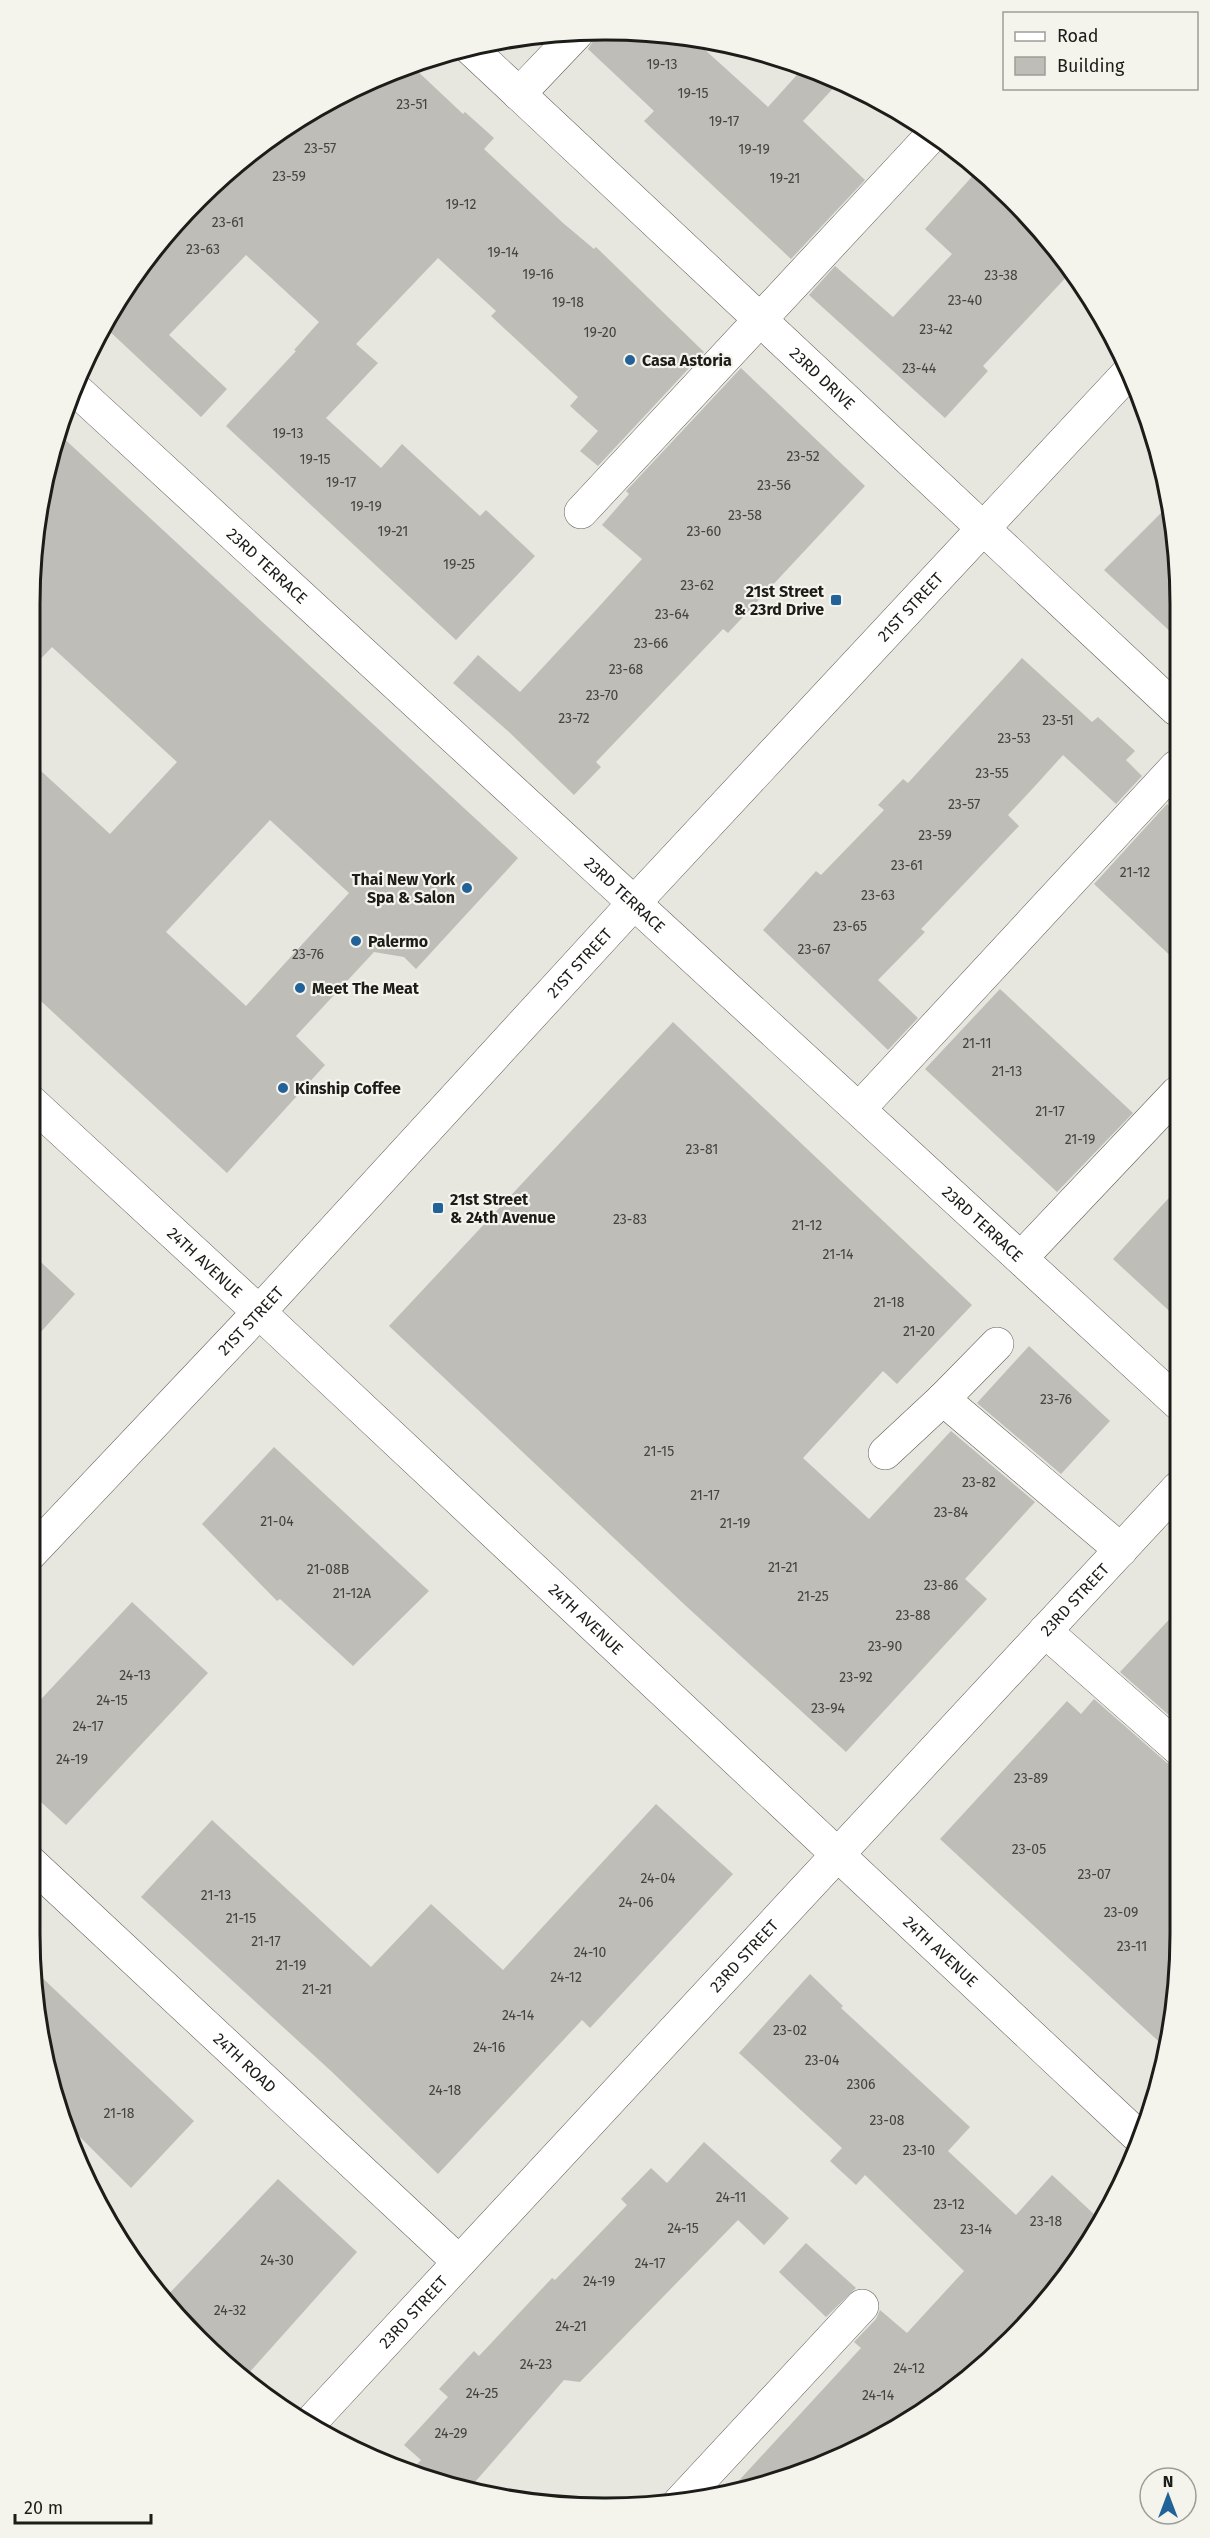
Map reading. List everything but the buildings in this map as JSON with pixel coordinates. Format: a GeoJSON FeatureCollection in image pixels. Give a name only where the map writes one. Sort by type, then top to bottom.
{"type":"FeatureCollection","features":[{"type":"Feature","properties":{"kind":"street"},"geometry":{"type":"LineString","coordinates":[[519,94],[568,42]]}},
{"type":"Feature","properties":{"kind":"street","name":"23RD DRIVE"},"geometry":{"type":"LineString","coordinates":[[478,55],[1170,703]]}},
{"type":"Feature","properties":{"kind":"street"},"geometry":{"type":"LineString","coordinates":[[581,512],[926,141]]}},
{"type":"Feature","properties":{"kind":"street","name":"21ST STREET"},"geometry":{"type":"LineString","coordinates":[[40,1543],[259,1312],[634,903],[984,531],[1122,379]]}},
{"type":"Feature","properties":{"kind":"street","name":"23RD TERRACE"},"geometry":{"type":"LineString","coordinates":[[81,394],[1170,1396]]}},
{"type":"Feature","properties":{"kind":"street"},"geometry":{"type":"LineString","coordinates":[[859,1109],[1170,772]]}},
{"type":"Feature","properties":{"kind":"street"},"geometry":{"type":"LineString","coordinates":[[1021,1258],[1170,1100]]}},
{"type":"Feature","properties":{"kind":"street","name":"24TH AVENUE"},"geometry":{"type":"LineString","coordinates":[[40,1110],[259,1312],[836,1856],[1133,2132]]}},
{"type":"Feature","properties":{"kind":"street"},"geometry":{"type":"LineString","coordinates":[[885,1453],[997,1344]]}},
{"type":"Feature","properties":{"kind":"street"},"geometry":{"type":"LineString","coordinates":[[943,1399],[1121,1550]]}},
{"type":"Feature","properties":{"kind":"street","name":"23RD STREET"},"geometry":{"type":"LineString","coordinates":[[315,2417],[1170,1497]]}},
{"type":"Feature","properties":{"kind":"street"},"geometry":{"type":"LineString","coordinates":[[1045,1630],[1170,1741]]}},
{"type":"Feature","properties":{"kind":"street","name":"24TH ROAD"},"geometry":{"type":"LineString","coordinates":[[40,1871],[459,2262]]}},
{"type":"Feature","properties":{"kind":"street"},"geometry":{"type":"LineString","coordinates":[[690,2491],[862,2306]]}},
{"type":"Feature","properties":{"kind":"place","name":"Casa Astoria"},"geometry":{"type":"Point","coordinates":[630,360]}},
{"type":"Feature","properties":{"kind":"place","name":"21st Street & 23rd Drive"},"geometry":{"type":"Point","coordinates":[836,600]}},
{"type":"Feature","properties":{"kind":"place","name":"Thai New York Spa & Salon"},"geometry":{"type":"Point","coordinates":[467,888]}},
{"type":"Feature","properties":{"kind":"place","name":"Palermo"},"geometry":{"type":"Point","coordinates":[356,941]}},
{"type":"Feature","properties":{"kind":"place","name":"Meet The Meat"},"geometry":{"type":"Point","coordinates":[300,988]}},
{"type":"Feature","properties":{"kind":"place","name":"Kinship Coffee"},"geometry":{"type":"Point","coordinates":[283,1088]}},
{"type":"Feature","properties":{"kind":"place","name":"21st Street & 24th Avenue"},"geometry":{"type":"Point","coordinates":[438,1208]}}]}
